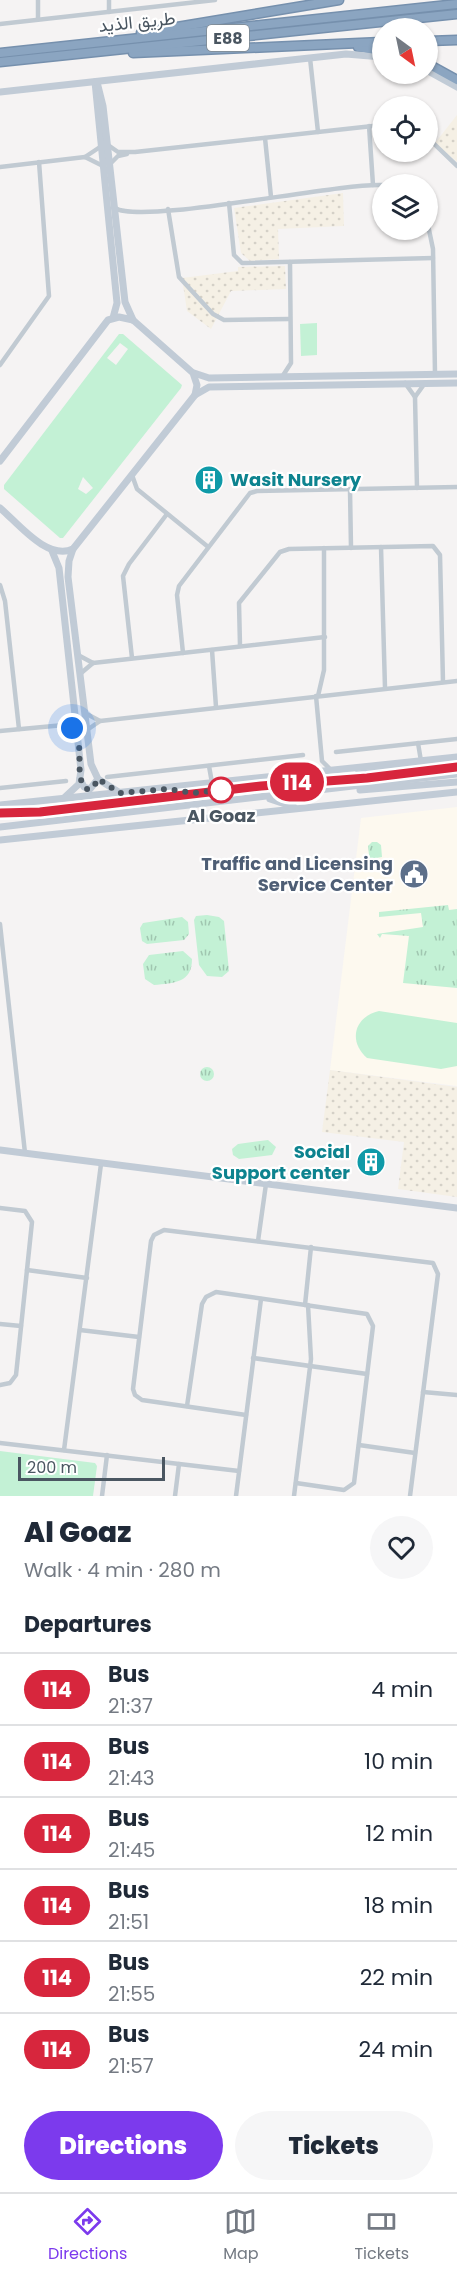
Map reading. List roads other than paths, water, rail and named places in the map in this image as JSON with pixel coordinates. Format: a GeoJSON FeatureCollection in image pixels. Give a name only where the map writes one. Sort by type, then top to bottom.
{"type":"FeatureCollection","features":[{"type":"Feature","properties":{"kind":"highway"},"geometry":{"type":"LineString","coordinates":[[121,41],[142,33],[339,0]]}},
{"type":"Feature","properties":{"kind":"highway","name":"طريق الذيد"},"geometry":{"type":"LineString","coordinates":[[0,53],[457,4]]}},
{"type":"Feature","properties":{"kind":"highway","name":"طريق الذيد"},"geometry":{"type":"LineString","coordinates":[[0,62],[457,14]]}},
{"type":"Feature","properties":{"kind":"highway"},"geometry":{"type":"LineString","coordinates":[[438,41],[457,40]]}},
{"type":"Feature","properties":{"kind":"highway"},"geometry":{"type":"LineString","coordinates":[[106,50],[133,53],[372,42]]}},
{"type":"Feature","properties":{"kind":"highway"},"geometry":{"type":"LineString","coordinates":[[337,44],[372,49]]}},
{"type":"Feature","properties":{"kind":"highway"},"geometry":{"type":"LineString","coordinates":[[438,70],[457,80]]}},
{"type":"Feature","properties":{"kind":"street"},"geometry":{"type":"LineString","coordinates":[[38,0],[38,19]]}},
{"type":"Feature","properties":{"kind":"street"},"geometry":{"type":"LineString","coordinates":[[109,0],[109,12]]}},
{"type":"Feature","properties":{"kind":"street"},"geometry":{"type":"LineString","coordinates":[[0,24],[215,0]]}},
{"type":"Feature","properties":{"kind":"street"},"geometry":{"type":"LineString","coordinates":[[0,92],[310,58],[354,54],[372,56]]}},
{"type":"Feature","properties":{"kind":"street"},"geometry":{"type":"LineString","coordinates":[[310,58],[318,132]]}},
{"type":"Feature","properties":{"kind":"street"},"geometry":{"type":"LineString","coordinates":[[438,77],[457,87]]}},
{"type":"Feature","properties":{"kind":"street"},"geometry":{"type":"LineString","coordinates":[[99,106],[104,89],[110,80]]}},
{"type":"Feature","properties":{"kind":"street"},"geometry":{"type":"LineString","coordinates":[[96,82],[104,146],[110,164],[126,307],[133,320],[193,372],[204,378],[457,374]]}},
{"type":"Feature","properties":{"kind":"street"},"geometry":{"type":"LineString","coordinates":[[81,84],[91,92],[99,106]]}},
{"type":"Feature","properties":{"kind":"street"},"geometry":{"type":"LineString","coordinates":[[369,126],[372,174]]}},
{"type":"Feature","properties":{"kind":"street"},"geometry":{"type":"LineString","coordinates":[[104,146],[118,152],[135,152],[372,126]]}},
{"type":"Feature","properties":{"kind":"street"},"geometry":{"type":"LineString","coordinates":[[265,138],[271,197]]}},
{"type":"Feature","properties":{"kind":"street"},"geometry":{"type":"LineString","coordinates":[[0,167],[85,158],[104,146]]}},
{"type":"Feature","properties":{"kind":"street"},"geometry":{"type":"LineString","coordinates":[[0,462],[100,327],[113,318],[117,303],[101,165],[104,146]]}},
{"type":"Feature","properties":{"kind":"street"},"geometry":{"type":"LineString","coordinates":[[438,148],[457,166]]}},
{"type":"Feature","properties":{"kind":"street"},"geometry":{"type":"LineString","coordinates":[[110,164],[118,156],[135,152]]}},
{"type":"Feature","properties":{"kind":"street"},"geometry":{"type":"LineString","coordinates":[[85,158],[101,165]]}},
{"type":"Feature","properties":{"kind":"street"},"geometry":{"type":"LineString","coordinates":[[0,365],[49,296],[39,162]]}},
{"type":"Feature","properties":{"kind":"street"},"geometry":{"type":"LineString","coordinates":[[114,207],[126,213],[372,185]]}},
{"type":"Feature","properties":{"kind":"street"},"geometry":{"type":"LineString","coordinates":[[228,203],[233,250],[237,261],[242,264],[434,258]]}},
{"type":"Feature","properties":{"kind":"street"},"geometry":{"type":"LineString","coordinates":[[168,209],[178,277],[213,314],[224,320],[289,319]]}},
{"type":"Feature","properties":{"kind":"street"},"geometry":{"type":"LineString","coordinates":[[116,224],[126,213]]}},
{"type":"Feature","properties":{"kind":"street"},"geometry":{"type":"LineString","coordinates":[[431,240],[434,258],[435,374]]}},
{"type":"Feature","properties":{"kind":"street"},"geometry":{"type":"LineString","coordinates":[[290,262],[291,363],[300,376]]}},
{"type":"Feature","properties":{"kind":"street"},"geometry":{"type":"LineString","coordinates":[[115,291],[124,289]]}},
{"type":"Feature","properties":{"kind":"street"},"geometry":{"type":"LineString","coordinates":[[113,318],[133,320]]}},
{"type":"Feature","properties":{"kind":"street"},"geometry":{"type":"LineString","coordinates":[[282,377],[291,363]]}},
{"type":"Feature","properties":{"kind":"street"},"geometry":{"type":"LineString","coordinates":[[193,372],[197,385],[195,395]]}},
{"type":"Feature","properties":{"kind":"street"},"geometry":{"type":"LineString","coordinates":[[223,386],[222,382],[241,377]]}},
{"type":"Feature","properties":{"kind":"street"},"geometry":{"type":"LineString","coordinates":[[405,383],[415,396],[417,488]]}},
{"type":"Feature","properties":{"kind":"street"},"geometry":{"type":"LineString","coordinates":[[415,396],[426,383]]}},
{"type":"Feature","properties":{"kind":"street"},"geometry":{"type":"LineString","coordinates":[[98,779],[90,789],[84,787],[80,779],[64,576],[73,549],[123,489],[195,395],[205,388],[223,386],[457,383]]}},
{"type":"Feature","properties":{"kind":"street"},"geometry":{"type":"LineString","coordinates":[[132,475],[137,489],[207,546]]}},
{"type":"Feature","properties":{"kind":"street"},"geometry":{"type":"LineString","coordinates":[[183,653],[178,591],[181,582],[246,496],[253,492],[457,487]]}},
{"type":"Feature","properties":{"kind":"street"},"geometry":{"type":"LineString","coordinates":[[123,489],[137,489]]}},
{"type":"Feature","properties":{"kind":"street"},"geometry":{"type":"LineString","coordinates":[[350,490],[351,548]]}},
{"type":"Feature","properties":{"kind":"street"},"geometry":{"type":"LineString","coordinates":[[0,508],[52,551],[59,564],[64,576],[78,655],[90,764],[98,779],[120,793]]}},
{"type":"Feature","properties":{"kind":"street"},"geometry":{"type":"LineString","coordinates":[[132,658],[123,581],[124,572],[167,514]]}},
{"type":"Feature","properties":{"kind":"street"},"geometry":{"type":"LineString","coordinates":[[240,646],[238,606],[272,559],[284,550],[430,546],[439,552],[443,682]]}},
{"type":"Feature","properties":{"kind":"street"},"geometry":{"type":"LineString","coordinates":[[311,773],[316,769],[321,757],[317,696],[324,677],[324,548]]}},
{"type":"Feature","properties":{"kind":"street"},"geometry":{"type":"LineString","coordinates":[[381,548],[385,688]]}},
{"type":"Feature","properties":{"kind":"street"},"geometry":{"type":"LineString","coordinates":[[52,551],[63,552],[73,549]]}},
{"type":"Feature","properties":{"kind":"street"},"geometry":{"type":"LineString","coordinates":[[0,585],[5,602],[19,729]]}},
{"type":"Feature","properties":{"kind":"street"},"geometry":{"type":"LineString","coordinates":[[80,674],[93,663],[325,637]]}},
{"type":"Feature","properties":{"kind":"street"},"geometry":{"type":"LineString","coordinates":[[212,651],[216,706]]}},
{"type":"Feature","properties":{"kind":"street"},"geometry":{"type":"LineString","coordinates":[[78,655],[93,663]]}},
{"type":"Feature","properties":{"kind":"street"},"geometry":{"type":"LineString","coordinates":[[86,731],[100,721],[216,706],[457,681]]}},
{"type":"Feature","properties":{"kind":"street"},"geometry":{"type":"LineString","coordinates":[[0,731],[64,725],[76,714]]}},
{"type":"Feature","properties":{"kind":"street"},"geometry":{"type":"LineString","coordinates":[[85,714],[100,721]]}},
{"type":"Feature","properties":{"kind":"street"},"geometry":{"type":"LineString","coordinates":[[64,725],[78,735]]}},
{"type":"Feature","properties":{"kind":"street"},"geometry":{"type":"LineString","coordinates":[[336,752],[457,739]]}},
{"type":"Feature","properties":{"kind":"street"},"geometry":{"type":"LineString","coordinates":[[418,743],[421,761]]}},
{"type":"Feature","properties":{"kind":"street"},"geometry":{"type":"LineString","coordinates":[[108,777],[303,755]]}},
{"type":"Feature","properties":{"kind":"street"},"geometry":{"type":"LineString","coordinates":[[321,757],[332,771]]}},
{"type":"Feature","properties":{"kind":"street"},"geometry":{"type":"LineString","coordinates":[[0,805],[457,757]]}},
{"type":"Feature","properties":{"kind":"street"},"geometry":{"type":"LineString","coordinates":[[421,761],[431,765]]}},
{"type":"Feature","properties":{"kind":"street"},"geometry":{"type":"LineString","coordinates":[[0,813],[40,812],[340,778],[457,762]]}},
{"type":"Feature","properties":{"kind":"street"},"geometry":{"type":"LineString","coordinates":[[209,765],[212,783]]}},
{"type":"Feature","properties":{"kind":"street"},"geometry":{"type":"LineString","coordinates":[[340,778],[367,778],[457,767]]}},
{"type":"Feature","properties":{"kind":"street"},"geometry":{"type":"LineString","coordinates":[[0,827],[457,774]]}},
{"type":"Feature","properties":{"kind":"street"},"geometry":{"type":"LineString","coordinates":[[64,798],[76,788],[80,779]]}},
{"type":"Feature","properties":{"kind":"street"},"geometry":{"type":"LineString","coordinates":[[0,788],[66,781]]}},
{"type":"Feature","properties":{"kind":"street"},"geometry":{"type":"LineString","coordinates":[[343,789],[387,789],[457,782]]}},
{"type":"Feature","properties":{"kind":"street"},"geometry":{"type":"LineString","coordinates":[[168,789],[193,793]]}},
{"type":"Feature","properties":{"kind":"street"},"geometry":{"type":"LineString","coordinates":[[0,840],[457,792]]}},
{"type":"Feature","properties":{"kind":"street"},"geometry":{"type":"LineString","coordinates":[[261,797],[296,808]]}},
{"type":"Feature","properties":{"kind":"street"},"geometry":{"type":"LineString","coordinates":[[53,834],[58,819]]}},
{"type":"Feature","properties":{"kind":"street"},"geometry":{"type":"LineString","coordinates":[[42,821],[53,834]]}},
{"type":"Feature","properties":{"kind":"street"},"geometry":{"type":"LineString","coordinates":[[0,924],[25,1153]]}},
{"type":"Feature","properties":{"kind":"street"},"geometry":{"type":"LineString","coordinates":[[0,1150],[457,1208]]}},
{"type":"Feature","properties":{"kind":"street"},"geometry":{"type":"LineString","coordinates":[[64,1450],[101,1164]]}},
{"type":"Feature","properties":{"kind":"street"},"geometry":{"type":"LineString","coordinates":[[258,1241],[266,1184]]}},
{"type":"Feature","properties":{"kind":"street"},"geometry":{"type":"LineString","coordinates":[[0,1208],[25,1211],[31,1216],[15,1378],[7,1385],[0,1384]]}},
{"type":"Feature","properties":{"kind":"street"},"geometry":{"type":"LineString","coordinates":[[246,1414],[142,1400],[135,1395],[133,1389],[151,1242],[157,1232],[164,1230],[430,1262],[435,1265],[438,1274],[410,1496]]}},
{"type":"Feature","properties":{"kind":"street"},"geometry":{"type":"LineString","coordinates":[[294,1496],[311,1366],[306,1305],[311,1248]]}},
{"type":"Feature","properties":{"kind":"street"},"geometry":{"type":"LineString","coordinates":[[27,1270],[87,1278]]}},
{"type":"Feature","properties":{"kind":"street"},"geometry":{"type":"LineString","coordinates":[[187,1406],[202,1304],[206,1297],[216,1292],[363,1313],[370,1316],[373,1326],[354,1483],[349,1489],[296,1483]]}},
{"type":"Feature","properties":{"kind":"street"},"geometry":{"type":"LineString","coordinates":[[236,1496],[261,1299]]}},
{"type":"Feature","properties":{"kind":"street"},"geometry":{"type":"LineString","coordinates":[[0,1324],[21,1326]]}},
{"type":"Feature","properties":{"kind":"street"},"geometry":{"type":"LineString","coordinates":[[80,1330],[140,1337]]}},
{"type":"Feature","properties":{"kind":"street"},"geometry":{"type":"LineString","coordinates":[[254,1358],[368,1374]]}},
{"type":"Feature","properties":{"kind":"street"},"geometry":{"type":"LineString","coordinates":[[423,1392],[457,1395]]}},
{"type":"Feature","properties":{"kind":"street"},"geometry":{"type":"LineString","coordinates":[[0,1443],[239,1471]]}},
{"type":"Feature","properties":{"kind":"street"},"geometry":{"type":"LineString","coordinates":[[358,1445],[415,1453]]}},
{"type":"Feature","properties":{"kind":"street"},"geometry":{"type":"LineString","coordinates":[[102,1496],[107,1455]]}},
{"type":"Feature","properties":{"kind":"street"},"geometry":{"type":"LineString","coordinates":[[176,1496],[179,1464]]}},
{"type":"Feature","properties":{"kind":"place","name":"Wasit Nursery"},"geometry":{"type":"Point","coordinates":[209,480]}},
{"type":"Feature","properties":{"kind":"place","name":"Al Goaz"},"geometry":{"type":"Point","coordinates":[221,790]}},
{"type":"Feature","properties":{"kind":"place","name":"Traffic and Licensing Service Center"},"geometry":{"type":"Point","coordinates":[414,874]}},
{"type":"Feature","properties":{"kind":"place","name":"Social Support center"},"geometry":{"type":"Point","coordinates":[371,1162]}}]}
